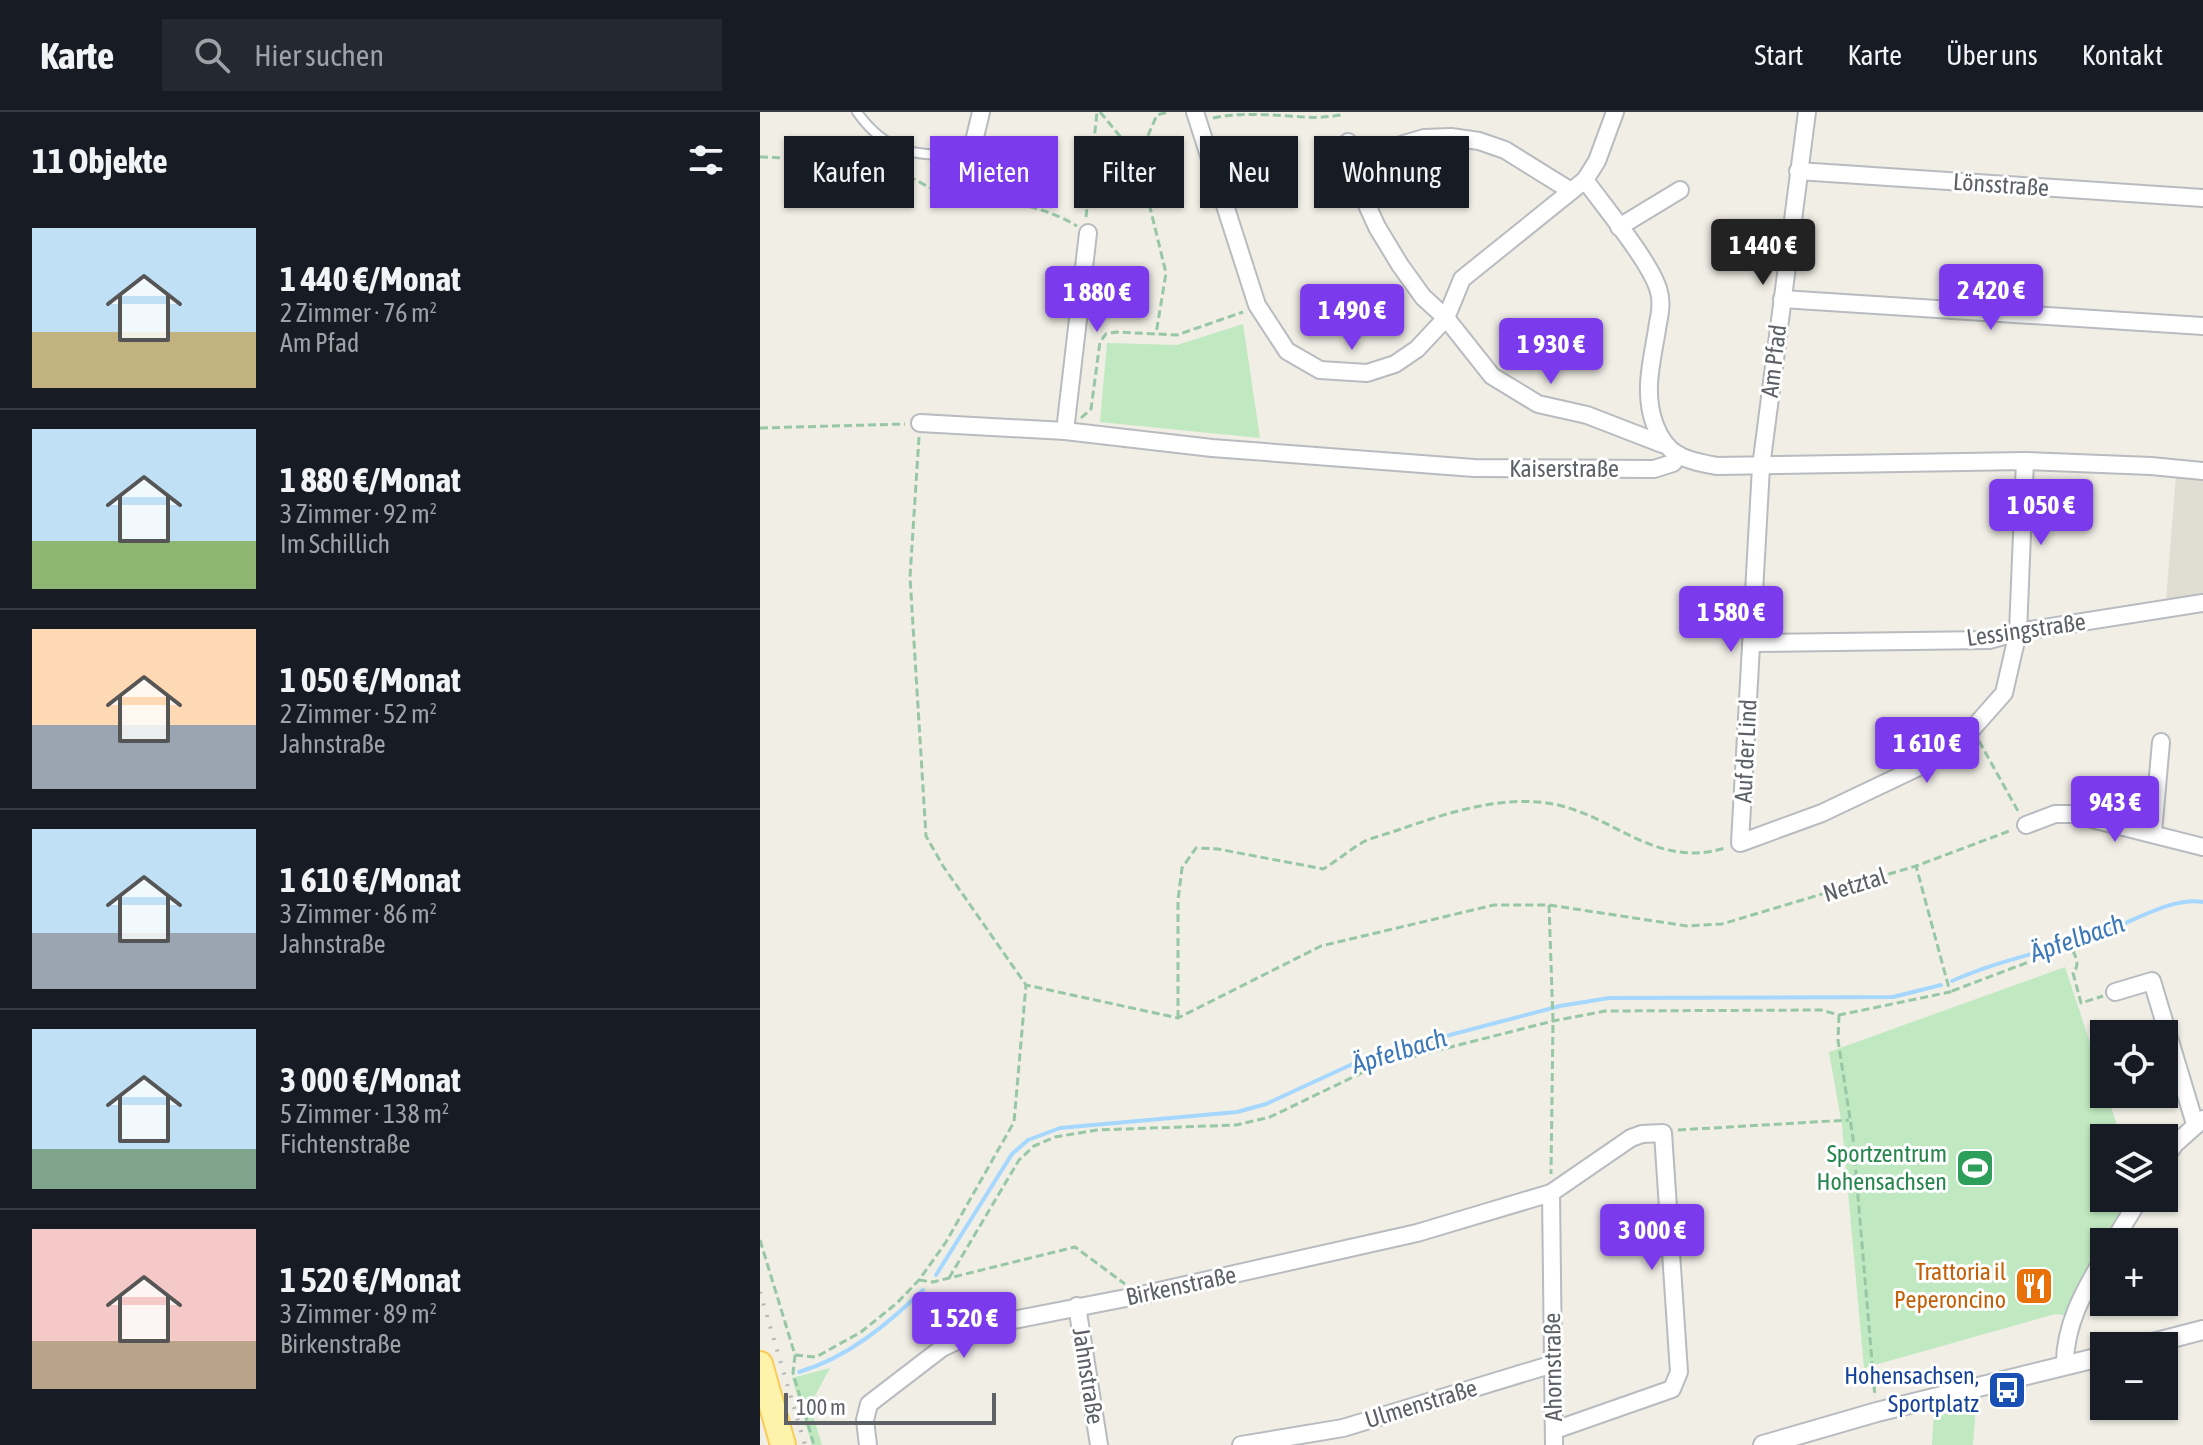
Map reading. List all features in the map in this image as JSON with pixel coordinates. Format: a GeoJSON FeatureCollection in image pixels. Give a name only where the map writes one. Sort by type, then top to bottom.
{"type":"FeatureCollection","features":[{"type":"Feature","properties":{"kind":"main road"},"geometry":{"type":"LineString","coordinates":[[760,1364],[783,1445]]}},
{"type":"Feature","properties":{"kind":"street"},"geometry":{"type":"LineString","coordinates":[[975,136],[981,112]]}},
{"type":"Feature","properties":{"kind":"street"},"geometry":{"type":"LineString","coordinates":[[1197,118],[1257,305],[1287,351],[1320,370],[1367,373],[1395,364],[1417,349],[1446,318],[1462,279],[1585,180],[1597,161],[1615,112]]}},
{"type":"Feature","properties":{"kind":"street","name":"Am Pfad"},"geometry":{"type":"LineString","coordinates":[[1761,467],[1807,112]]}},
{"type":"Feature","properties":{"kind":"street"},"geometry":{"type":"LineString","coordinates":[[1469,140],[1505,150],[1571,191]]}},
{"type":"Feature","properties":{"kind":"street","name":"Lönsstraße"},"geometry":{"type":"LineString","coordinates":[[1798,171],[2203,198]]}},
{"type":"Feature","properties":{"kind":"street"},"geometry":{"type":"LineString","coordinates":[[1585,180],[1646,266],[1659,293],[1660,312],[1647,388],[1649,410],[1662,444]]}},
{"type":"Feature","properties":{"kind":"street"},"geometry":{"type":"LineString","coordinates":[[1619,227],[1680,190]]}},
{"type":"Feature","properties":{"kind":"street"},"geometry":{"type":"LineString","coordinates":[[1368,208],[1377,227],[1423,297],[1446,318],[1492,376],[1538,404],[1587,415],[1662,444],[1694,462],[1761,467],[2025,461],[2203,471]]}},
{"type":"Feature","properties":{"kind":"street"},"geometry":{"type":"LineString","coordinates":[[1065,431],[1088,233]]}},
{"type":"Feature","properties":{"kind":"street"},"geometry":{"type":"LineString","coordinates":[[1782,299],[2203,326]]}},
{"type":"Feature","properties":{"kind":"street","name":"Kaiserstraße"},"geometry":{"type":"LineString","coordinates":[[920,423],[1065,431],[1212,448],[1474,468],[1654,469],[1673,463],[1679,455]]}},
{"type":"Feature","properties":{"kind":"street"},"geometry":{"type":"LineString","coordinates":[[1740,843],[1822,813],[1959,744],[2004,693],[2018,632],[2025,461]]}},
{"type":"Feature","properties":{"kind":"street","name":"Auf der Lind"},"geometry":{"type":"LineString","coordinates":[[1740,843],[1761,467]]}},
{"type":"Feature","properties":{"kind":"street","name":"Lessingstraße"},"geometry":{"type":"LineString","coordinates":[[1752,643],[1989,640],[2018,632],[2203,603]]}},
{"type":"Feature","properties":{"kind":"street"},"geometry":{"type":"LineString","coordinates":[[2153,832],[2161,742]]}},
{"type":"Feature","properties":{"kind":"street"},"geometry":{"type":"LineString","coordinates":[[2026,825],[2055,814],[2072,814],[2203,847]]}},
{"type":"Feature","properties":{"kind":"street"},"geometry":{"type":"LineString","coordinates":[[2115,992],[2152,981],[2199,1121],[2178,1141]]}},
{"type":"Feature","properties":{"kind":"street"},"geometry":{"type":"LineString","coordinates":[[1555,1438],[1672,1389],[1679,1372],[1663,1133]]}},
{"type":"Feature","properties":{"kind":"street","name":"Birkenstraße"},"geometry":{"type":"LineString","coordinates":[[868,1445],[865,1420],[869,1404],[942,1348],[993,1324],[1389,1240],[1551,1193],[1631,1138],[1663,1133]]}},
{"type":"Feature","properties":{"kind":"street","name":"Ahornstraße"},"geometry":{"type":"LineString","coordinates":[[1551,1193],[1555,1438]]}},
{"type":"Feature","properties":{"kind":"street"},"geometry":{"type":"LineString","coordinates":[[2065,1366],[2064,1344],[2070,1323],[2090,1284]]}},
{"type":"Feature","properties":{"kind":"street","name":"Jahnstraße"},"geometry":{"type":"LineString","coordinates":[[1077,1306],[1099,1445]]}},
{"type":"Feature","properties":{"kind":"street"},"geometry":{"type":"LineString","coordinates":[[2178,1336],[2203,1330]]}},
{"type":"Feature","properties":{"kind":"street"},"geometry":{"type":"LineString","coordinates":[[1763,1445],[1877,1412],[2090,1360]]}},
{"type":"Feature","properties":{"kind":"street","name":"Ulmenstraße"},"geometry":{"type":"LineString","coordinates":[[1241,1445],[1343,1428],[1553,1364]]}},
{"type":"Feature","properties":{"kind":"lane"},"geometry":{"type":"LineString","coordinates":[[857,112],[870,131],[891,147],[912,153],[930,153]]}},
{"type":"Feature","properties":{"kind":"path"},"geometry":{"type":"LineString","coordinates":[[1098,112],[1119,136]]}},
{"type":"Feature","properties":{"kind":"path"},"geometry":{"type":"LineString","coordinates":[[1088,233],[1085,211],[1098,112]]}},
{"type":"Feature","properties":{"kind":"path"},"geometry":{"type":"LineString","coordinates":[[1148,136],[1157,115],[1168,112]]}},
{"type":"Feature","properties":{"kind":"path"},"geometry":{"type":"LineString","coordinates":[[1197,118],[1257,112],[1321,118],[1341,115],[1340,112]]}},
{"type":"Feature","properties":{"kind":"path"},"geometry":{"type":"LineString","coordinates":[[760,157],[804,158],[828,155],[847,148],[862,150],[930,188]]}},
{"type":"Feature","properties":{"kind":"path"},"geometry":{"type":"LineString","coordinates":[[1032,208],[1059,215],[1088,233]]}},
{"type":"Feature","properties":{"kind":"path"},"geometry":{"type":"LineString","coordinates":[[1150,208],[1166,273],[1156,334]]}},
{"type":"Feature","properties":{"kind":"path"},"geometry":{"type":"LineString","coordinates":[[1065,431],[1091,409],[1100,342],[1106,334],[1177,335],[1238,315],[1257,305]]}},
{"type":"Feature","properties":{"kind":"path"},"geometry":{"type":"LineString","coordinates":[[760,428],[920,423],[910,577],[926,836],[943,866],[1026,985],[1014,1122],[946,1242],[919,1280],[897,1303],[861,1332],[816,1357],[795,1355]]}},
{"type":"Feature","properties":{"kind":"path"},"geometry":{"type":"LineString","coordinates":[[1973,731],[2026,825]]}},
{"type":"Feature","properties":{"kind":"path"},"geometry":{"type":"LineString","coordinates":[[1026,985],[1178,1018],[1178,900],[1182,868],[1196,848],[1218,849],[1323,869],[1362,842],[1450,812],[1516,802],[1548,803],[1595,817],[1626,835],[1685,854],[1707,853],[1740,843]]}},
{"type":"Feature","properties":{"kind":"path","name":"Netztal"},"geometry":{"type":"LineString","coordinates":[[1178,1018],[1321,946],[1494,905],[1549,905],[1687,926],[1722,924],[1916,866],[2026,825]]}},
{"type":"Feature","properties":{"kind":"path"},"geometry":{"type":"LineString","coordinates":[[1916,866],[1950,992]]}},
{"type":"Feature","properties":{"kind":"path"},"geometry":{"type":"LineString","coordinates":[[1549,905],[1553,1021],[1551,1193]]}},
{"type":"Feature","properties":{"kind":"path"},"geometry":{"type":"LineString","coordinates":[[949,1278],[1019,1160],[1034,1146],[1055,1137],[1097,1130],[1236,1125],[1270,1117],[1376,1066],[1553,1021],[1605,1011],[1821,1010],[1839,1015],[1912,1002],[1950,992],[2071,946],[2077,961],[2073,973],[2081,1003],[2115,992]]}},
{"type":"Feature","properties":{"kind":"path"},"geometry":{"type":"LineString","coordinates":[[1839,1015],[1838,1040],[1853,1138],[1877,1412]]}},
{"type":"Feature","properties":{"kind":"path"},"geometry":{"type":"LineString","coordinates":[[1663,1133],[1849,1120]]}},
{"type":"Feature","properties":{"kind":"path"},"geometry":{"type":"LineString","coordinates":[[760,1240],[795,1355],[793,1373],[814,1445]]}},
{"type":"Feature","properties":{"kind":"path"},"geometry":{"type":"LineString","coordinates":[[919,1280],[933,1282],[1075,1247],[1141,1295]]}},
{"type":"Feature","properties":{"kind":"shaded area"},"geometry":{"type":"Polygon","coordinates":[[[2176,476],[2203,479],[2203,596],[2166,601],[2176,476]]]}},
{"type":"Feature","properties":{"kind":"green space"},"geometry":{"type":"Polygon","coordinates":[[[1243,324],[1260,438],[1100,422],[1107,343],[1177,345],[1243,324]]]}},
{"type":"Feature","properties":{"kind":"green space","name":"Sportzentrum Hohensachsen"},"geometry":{"type":"Polygon","coordinates":[[[2065,967],[2090,1043],[2090,1108],[2111,1108],[2117,1124],[2090,1124],[2090,1212],[2140,1212],[2131,1228],[2090,1228],[2090,1301],[2081,1317],[2055,1314],[1864,1368],[1842,1125],[1829,1052],[2065,967]]]}},
{"type":"Feature","properties":{"kind":"green space"},"geometry":{"type":"Polygon","coordinates":[[[830,1368],[810,1405],[822,1445],[812,1445],[792,1378],[830,1368]]]}},
{"type":"Feature","properties":{"kind":"green space"},"geometry":{"type":"Polygon","coordinates":[[[1976,1403],[1973,1445],[1932,1445],[1934,1413],[1976,1403]]]}},
{"type":"Feature","properties":{"kind":"waterway","name":"Äpfelbach"},"geometry":{"type":"LineString","coordinates":[[1952,981],[2104,932],[2166,906],[2203,902]]}},
{"type":"Feature","properties":{"kind":"waterway","name":"Äpfelbach"},"geometry":{"type":"LineString","coordinates":[[936,1275],[1012,1154],[1028,1140],[1060,1128],[1237,1112],[1266,1104],[1370,1056],[1560,1006],[1609,998],[1893,997],[1941,985]]}},
{"type":"Feature","properties":{"kind":"waterway","name":"Äpfelbach"},"geometry":{"type":"LineString","coordinates":[[799,1372],[850,1349],[896,1315],[923,1290]]}},
{"type":"Feature","properties":{"kind":"railway"},"geometry":{"type":"LineString","coordinates":[[760,1292],[805,1445]]}},
{"type":"Feature","properties":{"kind":"place","name":"Sportzentrum Hohensachsen"},"geometry":{"type":"Point","coordinates":[1975,1168]}},
{"type":"Feature","properties":{"kind":"place","name":"Trattoria il Peperoncino"},"geometry":{"type":"Point","coordinates":[2034,1286]}},
{"type":"Feature","properties":{"kind":"place","name":"Hohensachsen, Sportplatz"},"geometry":{"type":"Point","coordinates":[2007,1390]}}]}
